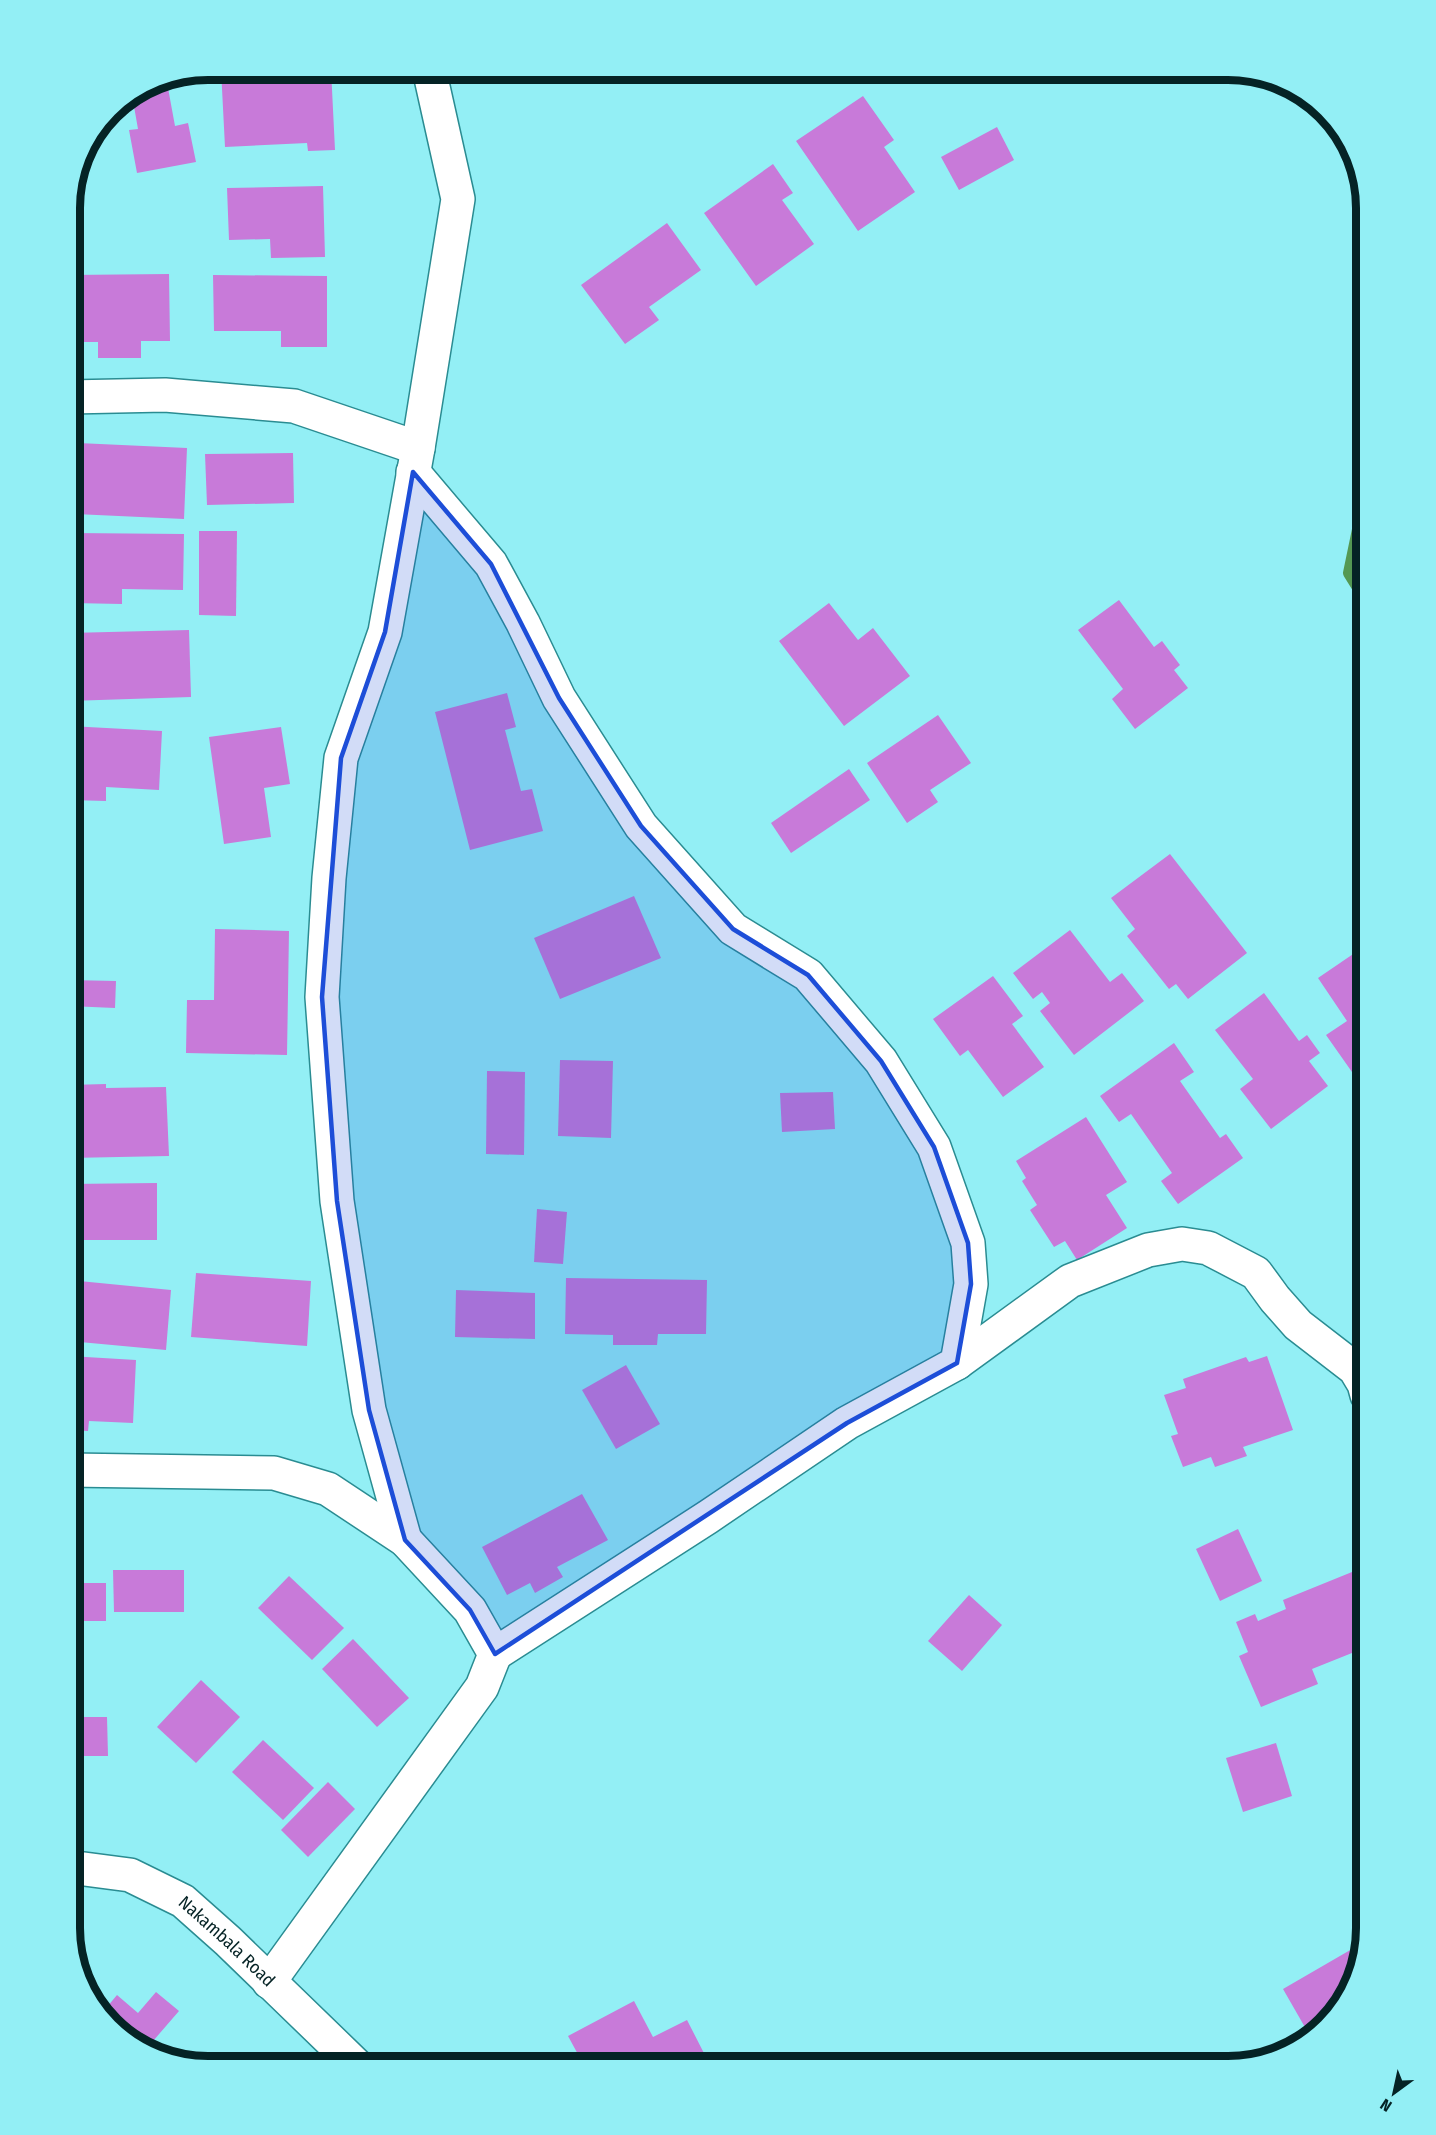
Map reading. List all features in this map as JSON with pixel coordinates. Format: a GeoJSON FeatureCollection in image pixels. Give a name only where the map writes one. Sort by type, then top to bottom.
{"type":"FeatureCollection","features":[{"type":"Feature","properties":{"kind":"street"},"geometry":{"type":"LineString","coordinates":[[405,1540],[368,1399],[338,1201],[322,997],[329,878],[341,758],[385,632],[416,460],[458,199],[431,80]]}},
{"type":"Feature","properties":{"kind":"street"},"geometry":{"type":"LineString","coordinates":[[438,109],[444,80]]}},
{"type":"Feature","properties":{"kind":"street"},"geometry":{"type":"LineString","coordinates":[[80,397],[165,395],[294,406],[416,460],[491,564],[523,623],[559,698],[641,826],[733,929],[808,975],[881,1061],[934,1147],[968,1243],[971,1284],[957,1363]]}},
{"type":"Feature","properties":{"kind":"street"},"geometry":{"type":"LineString","coordinates":[[269,1982],[483,1687],[495,1654],[708,1517],[847,1423],[957,1363],[1070,1281],[1148,1250],[1182,1244],[1208,1248],[1256,1274],[1298,1325],[1343,1357],[1356,1371]]}},
{"type":"Feature","properties":{"kind":"street"},"geometry":{"type":"LineString","coordinates":[[79,1470],[274,1473],[328,1489],[405,1540],[470,1610],[495,1654]]}},
{"type":"Feature","properties":{"kind":"street","name":"Nakambala Road"},"geometry":{"type":"LineString","coordinates":[[79,1868],[130,1875],[183,1901],[228,1941],[346,2055]]}},
{"type":"Feature","properties":{"kind":"highlighted area"},"geometry":{"type":"Polygon","coordinates":[[[413,472],[491,564],[559,698],[641,826],[733,929],[808,975],[881,1061],[934,1147],[968,1243],[971,1284],[957,1363],[847,1423],[495,1654],[470,1610],[405,1540],[369,1410],[337,1201],[322,997],[341,758],[385,632],[413,472]]]}},
{"type":"Feature","properties":{"kind":"building"},"geometry":{"type":"Polygon","coordinates":[[[222,80],[332,80],[335,150],[308,151],[307,143],[225,147],[222,80]]]}},
{"type":"Feature","properties":{"kind":"building"},"geometry":{"type":"Polygon","coordinates":[[[168,88],[175,126],[188,123],[196,162],[137,173],[129,130],[138,129],[133,103],[155,90],[168,88]]]}},
{"type":"Feature","properties":{"kind":"building"},"geometry":{"type":"Polygon","coordinates":[[[863,96],[894,140],[884,147],[915,192],[858,231],[796,141],[863,96]]]}},
{"type":"Feature","properties":{"kind":"building"},"geometry":{"type":"Polygon","coordinates":[[[997,127],[1014,160],[959,190],[941,157],[997,127]]]}},
{"type":"Feature","properties":{"kind":"building"},"geometry":{"type":"Polygon","coordinates":[[[773,164],[793,193],[782,200],[814,244],[756,286],[704,213],[773,164]]]}},
{"type":"Feature","properties":{"kind":"building"},"geometry":{"type":"Polygon","coordinates":[[[323,186],[325,257],[271,258],[270,239],[229,240],[227,188],[323,186]]]}},
{"type":"Feature","properties":{"kind":"building"},"geometry":{"type":"Polygon","coordinates":[[[667,223],[701,270],[649,307],[659,320],[625,344],[581,285],[667,223]]]}},
{"type":"Feature","properties":{"kind":"building"},"geometry":{"type":"Polygon","coordinates":[[[169,274],[170,341],[141,341],[141,358],[98,358],[98,342],[80,342],[80,275],[169,274]]]}},
{"type":"Feature","properties":{"kind":"building"},"geometry":{"type":"Polygon","coordinates":[[[213,275],[327,276],[327,347],[281,347],[281,331],[214,331],[213,275]]]}},
{"type":"Feature","properties":{"kind":"building"},"geometry":{"type":"Polygon","coordinates":[[[80,443],[187,448],[184,519],[80,514],[80,443]]]}},
{"type":"Feature","properties":{"kind":"building"},"geometry":{"type":"Polygon","coordinates":[[[293,453],[294,503],[207,505],[205,454],[293,453]]]}},
{"type":"Feature","properties":{"kind":"building"},"geometry":{"type":"Polygon","coordinates":[[[199,531],[237,531],[236,616],[199,615],[199,531]]]}},
{"type":"Feature","properties":{"kind":"building"},"geometry":{"type":"Polygon","coordinates":[[[80,533],[184,534],[183,590],[122,589],[122,604],[80,603],[80,533]]]}},
{"type":"Feature","properties":{"kind":"building"},"geometry":{"type":"Polygon","coordinates":[[[1119,600],[1154,647],[1162,641],[1180,665],[1174,670],[1188,688],[1135,729],[1112,699],[1123,689],[1078,630],[1119,600]]]}},
{"type":"Feature","properties":{"kind":"building"},"geometry":{"type":"Polygon","coordinates":[[[829,603],[858,640],[873,628],[910,676],[844,726],[779,641],[829,603]]]}},
{"type":"Feature","properties":{"kind":"building"},"geometry":{"type":"Polygon","coordinates":[[[189,630],[191,697],[80,701],[80,633],[189,630]]]}},
{"type":"Feature","properties":{"kind":"building"},"geometry":{"type":"Polygon","coordinates":[[[507,693],[516,727],[505,730],[521,791],[532,789],[543,831],[470,850],[435,712],[507,693]]]}},
{"type":"Feature","properties":{"kind":"building"},"geometry":{"type":"Polygon","coordinates":[[[938,715],[971,763],[930,790],[938,802],[907,823],[867,763],[938,715]]]}},
{"type":"Feature","properties":{"kind":"building"},"geometry":{"type":"Polygon","coordinates":[[[80,727],[162,731],[159,790],[106,787],[106,801],[80,800],[80,727]]]}},
{"type":"Feature","properties":{"kind":"building"},"geometry":{"type":"Polygon","coordinates":[[[281,727],[290,784],[264,788],[271,837],[224,844],[209,737],[281,727]]]}},
{"type":"Feature","properties":{"kind":"building"},"geometry":{"type":"Polygon","coordinates":[[[849,769],[870,800],[791,853],[771,823],[849,769]]]}},
{"type":"Feature","properties":{"kind":"building"},"geometry":{"type":"Polygon","coordinates":[[[1170,854],[1247,953],[1188,999],[1176,984],[1169,989],[1127,936],[1135,929],[1111,898],[1170,854]]]}},
{"type":"Feature","properties":{"kind":"building"},"geometry":{"type":"Polygon","coordinates":[[[634,896],[661,958],[560,999],[534,938],[634,896]]]}},
{"type":"Feature","properties":{"kind":"building"},"geometry":{"type":"Polygon","coordinates":[[[215,929],[289,931],[287,1055],[186,1053],[187,1000],[214,1000],[215,929]]]}},
{"type":"Feature","properties":{"kind":"building"},"geometry":{"type":"Polygon","coordinates":[[[1070,930],[1110,982],[1122,973],[1144,1001],[1074,1055],[1040,1011],[1050,1003],[1042,992],[1033,999],[1013,973],[1070,930]]]}},
{"type":"Feature","properties":{"kind":"building"},"geometry":{"type":"Polygon","coordinates":[[[1356,952],[1356,1069],[1352,1072],[1326,1035],[1347,1021],[1318,978],[1356,952]]]}},
{"type":"Feature","properties":{"kind":"building"},"geometry":{"type":"Polygon","coordinates":[[[993,976],[1023,1016],[1012,1024],[1044,1067],[1003,1097],[968,1050],[960,1056],[933,1019],[993,976]]]}},
{"type":"Feature","properties":{"kind":"building"},"geometry":{"type":"Polygon","coordinates":[[[80,980],[116,981],[115,1008],[80,1006],[80,980]]]}},
{"type":"Feature","properties":{"kind":"building"},"geometry":{"type":"Polygon","coordinates":[[[1264,993],[1299,1041],[1307,1035],[1320,1053],[1309,1061],[1328,1086],[1271,1129],[1240,1089],[1253,1079],[1215,1030],[1264,993]]]}},
{"type":"Feature","properties":{"kind":"building"},"geometry":{"type":"Polygon","coordinates":[[[1174,1043],[1194,1072],[1180,1081],[1220,1138],[1226,1134],[1243,1158],[1178,1204],[1161,1181],[1172,1173],[1131,1114],[1119,1122],[1100,1096],[1174,1043]]]}},
{"type":"Feature","properties":{"kind":"building"},"geometry":{"type":"Polygon","coordinates":[[[560,1060],[613,1061],[611,1138],[558,1136],[560,1060]]]}},
{"type":"Feature","properties":{"kind":"building"},"geometry":{"type":"Polygon","coordinates":[[[487,1071],[525,1072],[524,1155],[486,1154],[487,1071]]]}},
{"type":"Feature","properties":{"kind":"building"},"geometry":{"type":"Polygon","coordinates":[[[106,1084],[106,1088],[166,1087],[169,1156],[79,1158],[79,1085],[106,1084]]]}},
{"type":"Feature","properties":{"kind":"building"},"geometry":{"type":"Polygon","coordinates":[[[833,1092],[835,1129],[782,1132],[780,1093],[833,1092]]]}},
{"type":"Feature","properties":{"kind":"building"},"geometry":{"type":"Polygon","coordinates":[[[1086,1117],[1127,1182],[1106,1195],[1127,1228],[1077,1260],[1065,1241],[1054,1247],[1030,1210],[1037,1205],[1022,1181],[1026,1178],[1016,1161],[1086,1117]]]}},
{"type":"Feature","properties":{"kind":"building"},"geometry":{"type":"Polygon","coordinates":[[[157,1183],[157,1240],[79,1240],[79,1184],[157,1183]]]}},
{"type":"Feature","properties":{"kind":"building"},"geometry":{"type":"Polygon","coordinates":[[[537,1209],[567,1212],[563,1264],[534,1262],[537,1209]]]}},
{"type":"Feature","properties":{"kind":"building"},"geometry":{"type":"Polygon","coordinates":[[[196,1273],[311,1281],[307,1346],[191,1337],[196,1273]]]}},
{"type":"Feature","properties":{"kind":"building"},"geometry":{"type":"Polygon","coordinates":[[[566,1278],[707,1280],[706,1334],[658,1334],[657,1345],[613,1345],[613,1335],[565,1334],[566,1278]]]}},
{"type":"Feature","properties":{"kind":"building"},"geometry":{"type":"Polygon","coordinates":[[[79,1281],[171,1290],[166,1350],[79,1342],[79,1281]]]}},
{"type":"Feature","properties":{"kind":"building"},"geometry":{"type":"Polygon","coordinates":[[[456,1290],[535,1293],[535,1339],[455,1337],[456,1290]]]}},
{"type":"Feature","properties":{"kind":"building"},"geometry":{"type":"Polygon","coordinates":[[[1267,1356],[1293,1430],[1243,1447],[1247,1456],[1215,1467],[1211,1457],[1183,1467],[1171,1436],[1178,1434],[1164,1395],[1186,1388],[1183,1379],[1246,1357],[1249,1362],[1267,1356]]]}},
{"type":"Feature","properties":{"kind":"building"},"geometry":{"type":"Polygon","coordinates":[[[79,1357],[136,1360],[133,1423],[89,1421],[88,1431],[79,1431],[79,1357]]]}},
{"type":"Feature","properties":{"kind":"building"},"geometry":{"type":"Polygon","coordinates":[[[626,1365],[660,1424],[616,1449],[582,1390],[626,1365]]]}},
{"type":"Feature","properties":{"kind":"building"},"geometry":{"type":"Polygon","coordinates":[[[582,1494],[608,1540],[557,1567],[563,1577],[535,1593],[530,1583],[507,1595],[482,1547],[582,1494]]]}},
{"type":"Feature","properties":{"kind":"building"},"geometry":{"type":"Polygon","coordinates":[[[1238,1529],[1262,1581],[1220,1601],[1196,1549],[1238,1529]]]}},
{"type":"Feature","properties":{"kind":"building"},"geometry":{"type":"Polygon","coordinates":[[[113,1570],[184,1570],[184,1612],[114,1612],[113,1570]]]}},
{"type":"Feature","properties":{"kind":"building"},"geometry":{"type":"Polygon","coordinates":[[[1352,1572],[1356,1582],[1356,1651],[1312,1669],[1318,1684],[1261,1707],[1239,1656],[1248,1652],[1236,1622],[1255,1614],[1258,1621],[1286,1609],[1283,1600],[1352,1572]]]}},
{"type":"Feature","properties":{"kind":"building"},"geometry":{"type":"Polygon","coordinates":[[[289,1576],[344,1628],[312,1660],[258,1608],[289,1576]]]}},
{"type":"Feature","properties":{"kind":"building"},"geometry":{"type":"Polygon","coordinates":[[[79,1583],[106,1583],[106,1621],[79,1621],[79,1583]]]}},
{"type":"Feature","properties":{"kind":"building"},"geometry":{"type":"Polygon","coordinates":[[[969,1595],[1002,1625],[962,1671],[928,1641],[969,1595]]]}},
{"type":"Feature","properties":{"kind":"building"},"geometry":{"type":"Polygon","coordinates":[[[353,1639],[409,1698],[377,1727],[322,1669],[353,1639]]]}},
{"type":"Feature","properties":{"kind":"building"},"geometry":{"type":"Polygon","coordinates":[[[201,1680],[240,1717],[196,1763],[157,1727],[201,1680]]]}},
{"type":"Feature","properties":{"kind":"building"},"geometry":{"type":"Polygon","coordinates":[[[79,1717],[107,1717],[108,1756],[79,1756],[79,1717]]]}},
{"type":"Feature","properties":{"kind":"building"},"geometry":{"type":"Polygon","coordinates":[[[263,1740],[314,1788],[283,1820],[232,1772],[263,1740]]]}},
{"type":"Feature","properties":{"kind":"building"},"geometry":{"type":"Polygon","coordinates":[[[1276,1743],[1292,1796],[1243,1812],[1226,1758],[1276,1743]]]}},
{"type":"Feature","properties":{"kind":"building"},"geometry":{"type":"Polygon","coordinates":[[[328,1782],[355,1809],[308,1857],[281,1830],[328,1782]]]}},
{"type":"Feature","properties":{"kind":"building"},"geometry":{"type":"Polygon","coordinates":[[[1352,1949],[1354,1952],[1347,1977],[1339,1992],[1330,2006],[1306,2029],[1283,1989],[1352,1949]]]}},
{"type":"Feature","properties":{"kind":"building"},"geometry":{"type":"Polygon","coordinates":[[[156,1992],[179,2011],[152,2042],[123,2024],[107,2007],[117,1995],[138,2013],[156,1992]]]}},
{"type":"Feature","properties":{"kind":"building"},"geometry":{"type":"Polygon","coordinates":[[[634,2001],[653,2037],[687,2020],[705,2055],[579,2055],[568,2036],[634,2001]]]}},
{"type":"Feature","properties":{"kind":"waterway"},"geometry":{"type":"LineString","coordinates":[[1356,539],[1349,573],[1356,584]]}}]}
